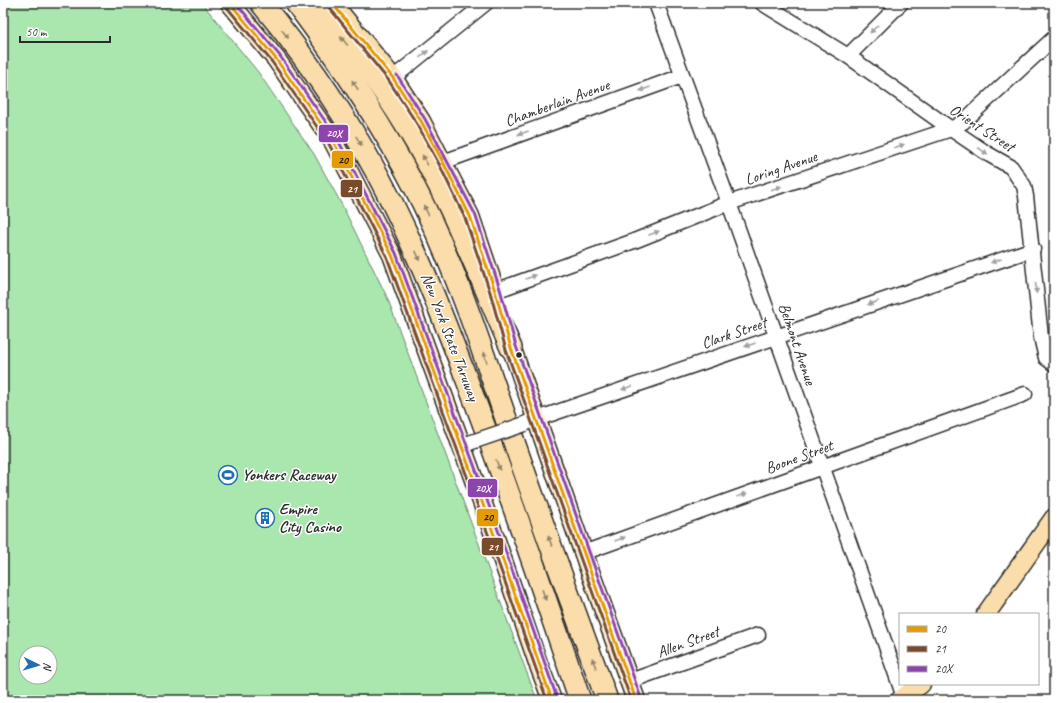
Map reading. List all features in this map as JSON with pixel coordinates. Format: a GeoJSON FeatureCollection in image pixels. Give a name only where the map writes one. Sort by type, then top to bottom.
{"type":"FeatureCollection","features":[{"type":"Feature","properties":{"kind":"highway","name":"New York State Thruway"},"geometry":{"type":"LineString","coordinates":[[261,3],[296,48],[342,114],[365,152],[406,230],[433,291],[478,408],[580,700]]}},
{"type":"Feature","properties":{"kind":"highway","name":"New York State Thruway"},"geometry":{"type":"LineString","coordinates":[[296,3],[348,75],[372,112],[415,189],[434,227],[468,308],[527,480],[607,700]]}},
{"type":"Feature","properties":{"kind":"highway"},"geometry":{"type":"LineString","coordinates":[[307,3],[318,11],[360,60],[407,127],[429,167],[458,227],[511,348]]}},
{"type":"Feature","properties":{"kind":"main road"},"geometry":{"type":"LineString","coordinates":[[230,3],[276,60],[333,141],[392,256],[465,444],[493,532],[552,700]]}},
{"type":"Feature","properties":{"kind":"main road"},"geometry":{"type":"LineString","coordinates":[[332,3],[393,78],[421,121],[470,216],[495,291],[531,421],[583,553],[636,700]]}},
{"type":"Feature","properties":{"kind":"main road"},"geometry":{"type":"LineString","coordinates":[[987,613],[1053,521]]}},
{"type":"Feature","properties":{"kind":"main road"},"geometry":{"type":"LineString","coordinates":[[902,698],[920,685]]}},
{"type":"Feature","properties":{"kind":"street"},"geometry":{"type":"LineString","coordinates":[[393,78],[486,3]]}},
{"type":"Feature","properties":{"kind":"street","name":"Belmont Avenue"},"geometry":{"type":"LineString","coordinates":[[656,3],[729,203],[902,698]]}},
{"type":"Feature","properties":{"kind":"street","name":"Orient Street"},"geometry":{"type":"LineString","coordinates":[[762,3],[848,56],[951,129],[1011,168],[1024,186],[1033,249],[1041,337],[1046,358],[1054,364]]}},
{"type":"Feature","properties":{"kind":"street"},"geometry":{"type":"LineString","coordinates":[[848,56],[901,3]]}},
{"type":"Feature","properties":{"kind":"street","name":"Loring Avenue"},"geometry":{"type":"LineString","coordinates":[[495,291],[729,203],[951,129],[963,122],[1054,38]]}},
{"type":"Feature","properties":{"kind":"street","name":"Chamberlain Avenue"},"geometry":{"type":"LineString","coordinates":[[443,162],[682,76]]}},
{"type":"Feature","properties":{"kind":"street","name":"Clark Street"},"geometry":{"type":"LineString","coordinates":[[465,444],[1033,249]]}},
{"type":"Feature","properties":{"kind":"street","name":"Boone Street"},"geometry":{"type":"LineString","coordinates":[[583,553],[1025,394]]}},
{"type":"Feature","properties":{"kind":"street","name":"Allen Street"},"geometry":{"type":"LineString","coordinates":[[630,681],[758,635]]}},
{"type":"Feature","properties":{"kind":"green space","name":"Yonkers Raceway"},"geometry":{"type":"Polygon","coordinates":[[[3,3],[202,3],[258,72],[314,154],[342,205],[387,297],[537,700],[3,700],[3,3]]]}},
{"type":"Feature","properties":{"kind":"transit line","name":"20"},"geometry":{"type":"LineString","coordinates":[[230,3],[276,59],[333,141],[392,255],[493,532],[552,700]]}},
{"type":"Feature","properties":{"kind":"transit line","name":"20X"},"geometry":{"type":"LineString","coordinates":[[236,3],[280,56],[337,138],[396,253],[498,530],[557,698]]}},
{"type":"Feature","properties":{"kind":"transit line","name":"20"},"geometry":{"type":"LineString","coordinates":[[332,3],[393,78],[421,121],[470,216],[495,291],[511,348],[636,700]]}},
{"type":"Feature","properties":{"kind":"transit line","name":"21"},"geometry":{"type":"LineString","coordinates":[[226,6],[272,62],[329,144],[387,257],[547,700]]}},
{"type":"Feature","properties":{"kind":"transit line","name":"21"},"geometry":{"type":"LineString","coordinates":[[328,6],[389,81],[417,124],[439,164],[465,218],[490,292],[506,350],[631,700]]}},
{"type":"Feature","properties":{"kind":"transit line","name":"20X"},"geometry":{"type":"LineString","coordinates":[[397,75],[425,119],[475,214],[500,289],[516,346],[641,698]]}},
{"type":"Feature","properties":{"kind":"place","name":"Yonkers Raceway"},"geometry":{"type":"Point","coordinates":[228,475]}},
{"type":"Feature","properties":{"kind":"place","name":"Empire City Casino"},"geometry":{"type":"Point","coordinates":[265,518]}}]}
